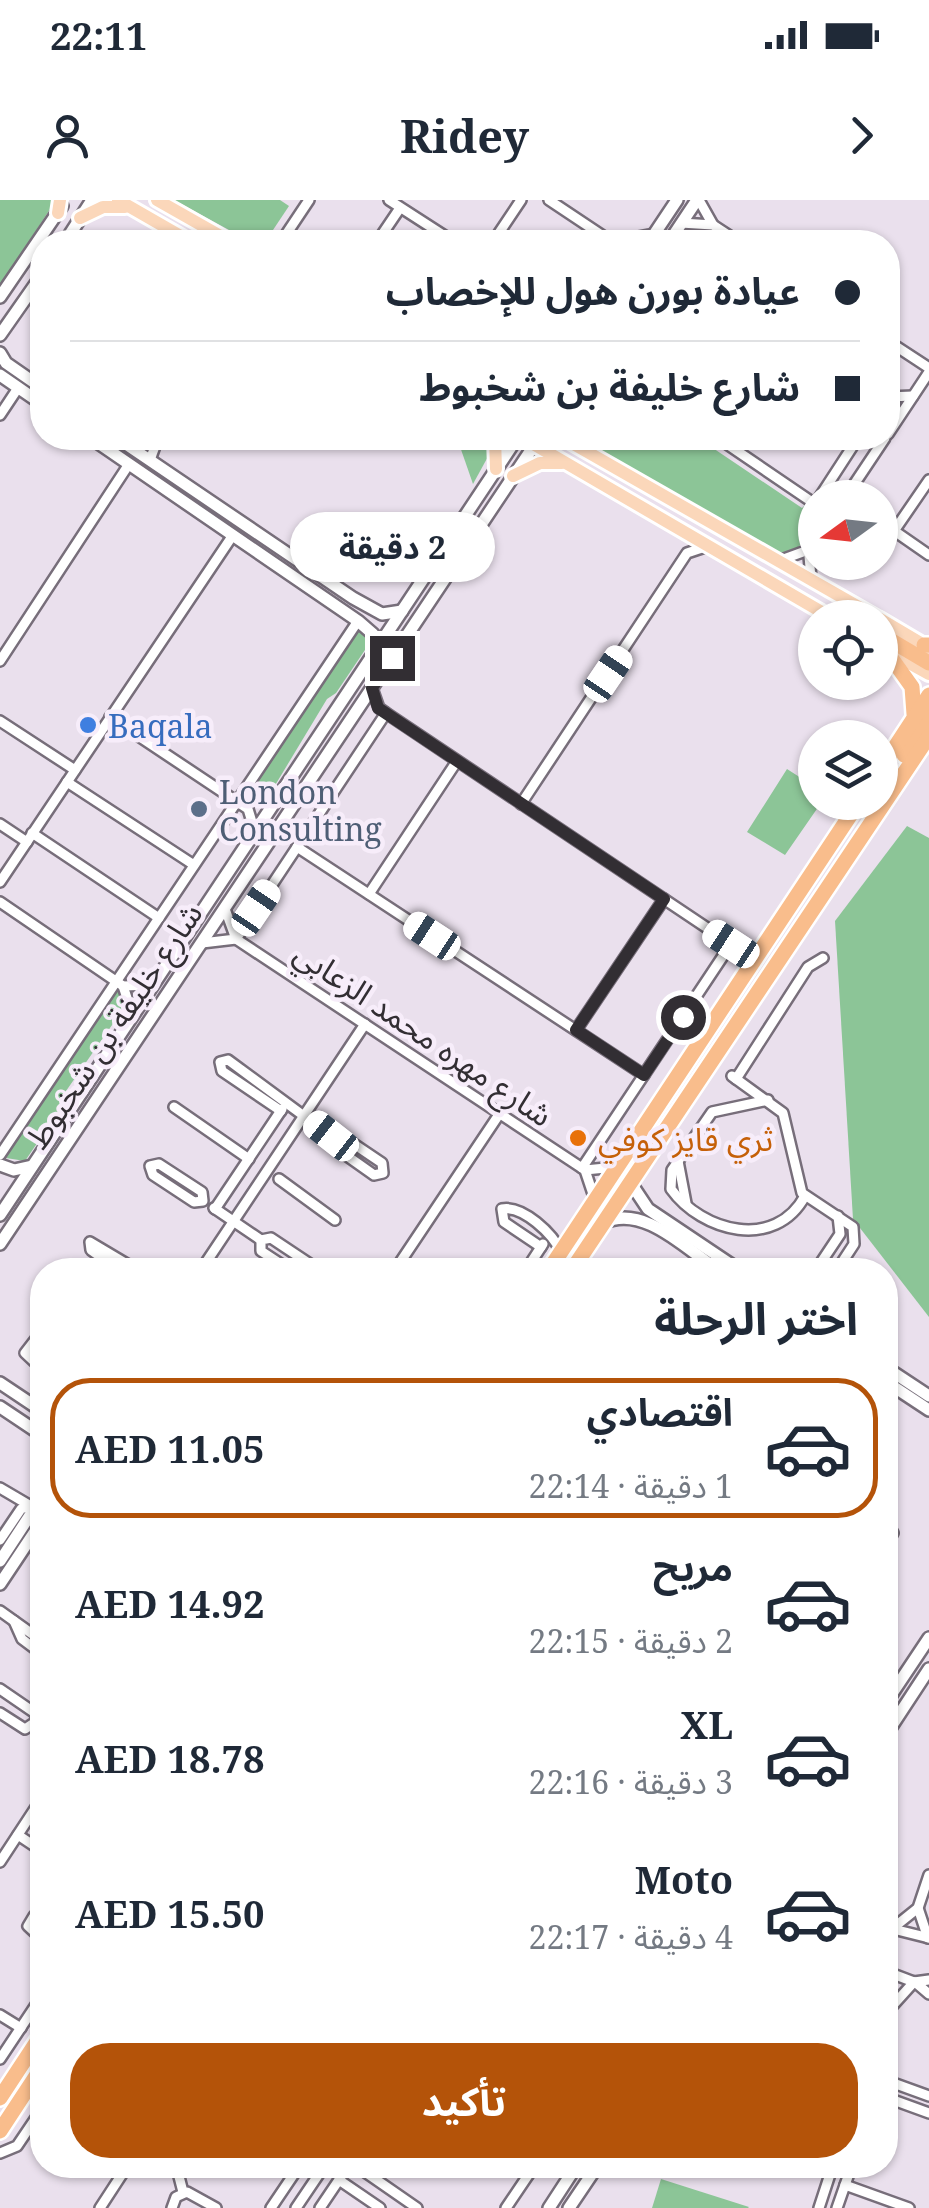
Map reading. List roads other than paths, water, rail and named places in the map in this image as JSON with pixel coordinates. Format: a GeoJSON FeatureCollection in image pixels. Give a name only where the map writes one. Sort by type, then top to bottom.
{"type":"FeatureCollection","features":[{"type":"Feature","properties":{"kind":"highway"},"geometry":{"type":"LineString","coordinates":[[898,645],[929,663]]}},
{"type":"Feature","properties":{"kind":"highway"},"geometry":{"type":"LineString","coordinates":[[898,669],[914,692],[921,718]]}},
{"type":"Feature","properties":{"kind":"highway"},"geometry":{"type":"LineString","coordinates":[[898,761],[929,695]]}},
{"type":"Feature","properties":{"kind":"highway"},"geometry":{"type":"LineString","coordinates":[[898,747],[921,718]]}},
{"type":"Feature","properties":{"kind":"highway"},"geometry":{"type":"LineString","coordinates":[[898,782],[929,736]]}},
{"type":"Feature","properties":{"kind":"highway"},"geometry":{"type":"LineString","coordinates":[[558,1258],[847,820]]}},
{"type":"Feature","properties":{"kind":"highway"},"geometry":{"type":"LineString","coordinates":[[580,1258],[872,820]]}},
{"type":"Feature","properties":{"kind":"highway"},"geometry":{"type":"LineString","coordinates":[[0,2098],[30,2052]]}},
{"type":"Feature","properties":{"kind":"highway"},"geometry":{"type":"LineString","coordinates":[[0,2132],[30,2086]]}},
{"type":"Feature","properties":{"kind":"main road"},"geometry":{"type":"LineString","coordinates":[[72,230],[92,200]]}},
{"type":"Feature","properties":{"kind":"main road"},"geometry":{"type":"LineString","coordinates":[[157,200],[210,230]]}},
{"type":"Feature","properties":{"kind":"main road"},"geometry":{"type":"LineString","coordinates":[[657,230],[677,200]]}},
{"type":"Feature","properties":{"kind":"main road"},"geometry":{"type":"LineString","coordinates":[[677,230],[698,200]]}},
{"type":"Feature","properties":{"kind":"main road"},"geometry":{"type":"LineString","coordinates":[[44,230],[61,204]]}},
{"type":"Feature","properties":{"kind":"main road"},"geometry":{"type":"LineString","coordinates":[[80,218],[103,207],[124,204],[170,230]]}},
{"type":"Feature","properties":{"kind":"main road"},"geometry":{"type":"LineString","coordinates":[[0,297],[30,251]]}},
{"type":"Feature","properties":{"kind":"main road"},"geometry":{"type":"LineString","coordinates":[[0,335],[30,292]]}},
{"type":"Feature","properties":{"kind":"main road"},"geometry":{"type":"LineString","coordinates":[[0,353],[6,363],[30,380]]}},
{"type":"Feature","properties":{"kind":"main road"},"geometry":{"type":"LineString","coordinates":[[0,376],[30,396]]}},
{"type":"Feature","properties":{"kind":"main road"},"geometry":{"type":"LineString","coordinates":[[109,450],[358,621],[373,634],[377,648]]}},
{"type":"Feature","properties":{"kind":"main road"},"geometry":{"type":"LineString","coordinates":[[137,450],[360,601],[382,614],[402,612]]}},
{"type":"Feature","properties":{"kind":"main road"},"geometry":{"type":"LineString","coordinates":[[495,450],[496,469]]}},
{"type":"Feature","properties":{"kind":"main road","name":"شارع خليفة بن شخبوط"},"geometry":{"type":"LineString","coordinates":[[3,1211],[496,469],[516,450]]}},
{"type":"Feature","properties":{"kind":"main road","name":"شارع خليفة بن شخبوط"},"geometry":{"type":"LineString","coordinates":[[0,1244],[513,476],[524,450]]}},
{"type":"Feature","properties":{"kind":"main road"},"geometry":{"type":"LineString","coordinates":[[544,450],[801,600]]}},
{"type":"Feature","properties":{"kind":"main road"},"geometry":{"type":"LineString","coordinates":[[587,451],[798,570]]}},
{"type":"Feature","properties":{"kind":"main road"},"geometry":{"type":"LineString","coordinates":[[513,476],[540,463],[563,463]]}},
{"type":"Feature","properties":{"kind":"main road"},"geometry":{"type":"LineString","coordinates":[[814,580],[848,600]]}},
{"type":"Feature","properties":{"kind":"main road"},"geometry":{"type":"LineString","coordinates":[[315,592],[350,610],[360,601]]}},
{"type":"Feature","properties":{"kind":"main road"},"geometry":{"type":"LineString","coordinates":[[898,629],[927,646]]}},
{"type":"Feature","properties":{"kind":"main road"},"geometry":{"type":"LineString","coordinates":[[898,657],[929,674]]}},
{"type":"Feature","properties":{"kind":"main road"},"geometry":{"type":"LineString","coordinates":[[0,1165],[14,1170],[32,1166]]}},
{"type":"Feature","properties":{"kind":"main road"},"geometry":{"type":"LineString","coordinates":[[630,1182],[648,1210],[721,1258]]}},
{"type":"Feature","properties":{"kind":"main road"},"geometry":{"type":"LineString","coordinates":[[0,1187],[3,1211]]}},
{"type":"Feature","properties":{"kind":"main road"},"geometry":{"type":"LineString","coordinates":[[603,1224],[623,1216],[642,1220],[700,1258]]}},
{"type":"Feature","properties":{"kind":"main road"},"geometry":{"type":"LineString","coordinates":[[898,1376],[929,1396]]}},
{"type":"Feature","properties":{"kind":"main road"},"geometry":{"type":"LineString","coordinates":[[0,1383],[30,1404]]}},
{"type":"Feature","properties":{"kind":"main road"},"geometry":{"type":"LineString","coordinates":[[898,1390],[929,1410]]}},
{"type":"Feature","properties":{"kind":"main road"},"geometry":{"type":"LineString","coordinates":[[0,1407],[30,1426]]}},
{"type":"Feature","properties":{"kind":"main road"},"geometry":{"type":"LineString","coordinates":[[0,1561],[30,1512]]}},
{"type":"Feature","properties":{"kind":"main road"},"geometry":{"type":"LineString","coordinates":[[0,1584],[30,1539]]}},
{"type":"Feature","properties":{"kind":"main road"},"geometry":{"type":"LineString","coordinates":[[898,1684],[929,1638]]}},
{"type":"Feature","properties":{"kind":"main road"},"geometry":{"type":"LineString","coordinates":[[898,1716],[929,1669]]}},
{"type":"Feature","properties":{"kind":"main road"},"geometry":{"type":"LineString","coordinates":[[548,2208],[568,2178]]}},
{"type":"Feature","properties":{"kind":"main road"},"geometry":{"type":"LineString","coordinates":[[569,2208],[589,2178]]}},
{"type":"Feature","properties":{"kind":"street"},"geometry":{"type":"LineString","coordinates":[[289,230],[309,200]]}},
{"type":"Feature","properties":{"kind":"street"},"geometry":{"type":"LineString","coordinates":[[388,200],[435,230]]}},
{"type":"Feature","properties":{"kind":"street"},"geometry":{"type":"LineString","coordinates":[[501,230],[521,200]]}},
{"type":"Feature","properties":{"kind":"street"},"geometry":{"type":"LineString","coordinates":[[548,200],[594,230]]}},
{"type":"Feature","properties":{"kind":"street"},"geometry":{"type":"LineString","coordinates":[[663,200],[668,214]]}},
{"type":"Feature","properties":{"kind":"street"},"geometry":{"type":"LineString","coordinates":[[698,200],[713,225],[721,230]]}},
{"type":"Feature","properties":{"kind":"street"},"geometry":{"type":"LineString","coordinates":[[385,230],[400,208]]}},
{"type":"Feature","properties":{"kind":"street"},"geometry":{"type":"LineString","coordinates":[[681,224],[713,225]]}},
{"type":"Feature","properties":{"kind":"street"},"geometry":{"type":"LineString","coordinates":[[900,349],[929,370],[900,415]]}},
{"type":"Feature","properties":{"kind":"street"},"geometry":{"type":"LineString","coordinates":[[0,415],[18,388]]}},
{"type":"Feature","properties":{"kind":"street"},"geometry":{"type":"LineString","coordinates":[[900,397],[913,396]]}},
{"type":"Feature","properties":{"kind":"street"},"geometry":{"type":"LineString","coordinates":[[150,460],[154,450]]}},
{"type":"Feature","properties":{"kind":"street"},"geometry":{"type":"LineString","coordinates":[[736,450],[798,490]]}},
{"type":"Feature","properties":{"kind":"street"},"geometry":{"type":"LineString","coordinates":[[830,480],[850,450]]}},
{"type":"Feature","properties":{"kind":"street"},"geometry":{"type":"LineString","coordinates":[[856,480],[877,450]]}},
{"type":"Feature","properties":{"kind":"street"},"geometry":{"type":"LineString","coordinates":[[0,661],[129,464]]}},
{"type":"Feature","properties":{"kind":"street"},"geometry":{"type":"LineString","coordinates":[[898,525],[929,480]]}},
{"type":"Feature","properties":{"kind":"street"},"geometry":{"type":"LineString","coordinates":[[682,531],[687,554]]}},
{"type":"Feature","properties":{"kind":"street"},"geometry":{"type":"LineString","coordinates":[[898,534],[929,555]]}},
{"type":"Feature","properties":{"kind":"street"},"geometry":{"type":"LineString","coordinates":[[0,882],[233,535]]}},
{"type":"Feature","properties":{"kind":"street"},"geometry":{"type":"LineString","coordinates":[[521,804],[687,554],[708,546]]}},
{"type":"Feature","properties":{"kind":"street"},"geometry":{"type":"LineString","coordinates":[[781,560],[798,553]]}},
{"type":"Feature","properties":{"kind":"street"},"geometry":{"type":"LineString","coordinates":[[0,1156],[120,984],[159,918],[358,621]]}},
{"type":"Feature","properties":{"kind":"street"},"geometry":{"type":"LineString","coordinates":[[372,688],[382,711],[521,804],[736,947],[763,949]]}},
{"type":"Feature","properties":{"kind":"street"},"geometry":{"type":"LineString","coordinates":[[355,712],[382,711]]}},
{"type":"Feature","properties":{"kind":"street"},"geometry":{"type":"LineString","coordinates":[[202,943],[236,939],[382,711]]}},
{"type":"Feature","properties":{"kind":"street"},"geometry":{"type":"LineString","coordinates":[[110,717],[248,809],[255,832]]}},
{"type":"Feature","properties":{"kind":"street"},"geometry":{"type":"LineString","coordinates":[[0,721],[75,770]]}},
{"type":"Feature","properties":{"kind":"street"},"geometry":{"type":"LineString","coordinates":[[368,894],[457,761]]}},
{"type":"Feature","properties":{"kind":"street"},"geometry":{"type":"LineString","coordinates":[[67,782],[194,865]]}},
{"type":"Feature","properties":{"kind":"street"},"geometry":{"type":"LineString","coordinates":[[248,809],[272,806]]}},
{"type":"Feature","properties":{"kind":"street"},"geometry":{"type":"LineString","coordinates":[[0,824],[30,838],[159,918]]}},
{"type":"Feature","properties":{"kind":"street"},"geometry":{"type":"LineString","coordinates":[[297,847],[644,1075]]}},
{"type":"Feature","properties":{"kind":"street"},"geometry":{"type":"LineString","coordinates":[[576,1030],[664,899]]}},
{"type":"Feature","properties":{"kind":"street"},"geometry":{"type":"LineString","coordinates":[[0,902],[120,984],[153,985]]}},
{"type":"Feature","properties":{"kind":"street"},"geometry":{"type":"LineString","coordinates":[[224,909],[236,939]]}},
{"type":"Feature","properties":{"kind":"street","name":"شارع مهره محمد الزعابي"},"geometry":{"type":"LineString","coordinates":[[236,939],[583,1169]]}},
{"type":"Feature","properties":{"kind":"street"},"geometry":{"type":"LineString","coordinates":[[736,947],[745,974]]}},
{"type":"Feature","properties":{"kind":"street"},"geometry":{"type":"LineString","coordinates":[[583,1169],[644,1075],[736,947]]}},
{"type":"Feature","properties":{"kind":"street"},"geometry":{"type":"LineString","coordinates":[[823,958],[810,964],[734,1078],[768,1100],[786,1122],[798,1186],[805,1196],[850,1223],[855,1240],[844,1258]]}},
{"type":"Feature","properties":{"kind":"street"},"geometry":{"type":"LineString","coordinates":[[120,984],[132,1016]]}},
{"type":"Feature","properties":{"kind":"street"},"geometry":{"type":"LineString","coordinates":[[210,1258],[365,1024]]}},
{"type":"Feature","properties":{"kind":"street"},"geometry":{"type":"LineString","coordinates":[[284,1107],[228,1060],[220,1062],[222,1071],[284,1107],[304,1115],[331,1136],[332,1146],[374,1175],[384,1173],[384,1166],[340,1134],[331,1136]]}},
{"type":"Feature","properties":{"kind":"street"},"geometry":{"type":"LineString","coordinates":[[742,1104],[746,1086]]}},
{"type":"Feature","properties":{"kind":"street"},"geometry":{"type":"LineString","coordinates":[[768,1100],[712,1112],[678,1161],[669,1185],[686,1203],[726,1229],[745,1232],[786,1220],[805,1196]]}},
{"type":"Feature","properties":{"kind":"street"},"geometry":{"type":"LineString","coordinates":[[174,1107],[249,1159]]}},
{"type":"Feature","properties":{"kind":"street"},"geometry":{"type":"LineString","coordinates":[[216,1209],[284,1107]]}},
{"type":"Feature","properties":{"kind":"street"},"geometry":{"type":"LineString","coordinates":[[403,1258],[500,1113]]}},
{"type":"Feature","properties":{"kind":"street"},"geometry":{"type":"LineString","coordinates":[[203,1201],[202,1192],[158,1164],[150,1166],[150,1172],[194,1202],[203,1201],[262,1240],[271,1238],[301,1258]]}},
{"type":"Feature","properties":{"kind":"street"},"geometry":{"type":"LineString","coordinates":[[583,1169],[618,1167]]}},
{"type":"Feature","properties":{"kind":"street"},"geometry":{"type":"LineString","coordinates":[[583,1169],[595,1202]]}},
{"type":"Feature","properties":{"kind":"street"},"geometry":{"type":"LineString","coordinates":[[279,1179],[335,1220]]}},
{"type":"Feature","properties":{"kind":"street"},"geometry":{"type":"LineString","coordinates":[[542,1246],[504,1222],[502,1209],[512,1208],[550,1234],[561,1253]]}},
{"type":"Feature","properties":{"kind":"street"},"geometry":{"type":"LineString","coordinates":[[824,1258],[840,1234],[838,1216]]}},
{"type":"Feature","properties":{"kind":"street"},"geometry":{"type":"LineString","coordinates":[[534,1258],[550,1234],[578,1227]]}},
{"type":"Feature","properties":{"kind":"street"},"geometry":{"type":"LineString","coordinates":[[840,1234],[855,1240]]}},
{"type":"Feature","properties":{"kind":"street"},"geometry":{"type":"LineString","coordinates":[[262,1240],[262,1251],[272,1258]]}},
{"type":"Feature","properties":{"kind":"street"},"geometry":{"type":"LineString","coordinates":[[102,1258],[90,1250],[90,1242],[117,1258]]}},
{"type":"Feature","properties":{"kind":"street"},"geometry":{"type":"LineString","coordinates":[[0,1488],[30,1499]]}},
{"type":"Feature","properties":{"kind":"street"},"geometry":{"type":"LineString","coordinates":[[0,1540],[30,1507]]}},
{"type":"Feature","properties":{"kind":"street"},"geometry":{"type":"LineString","coordinates":[[3,1514],[10,1526]]}},
{"type":"Feature","properties":{"kind":"street"},"geometry":{"type":"LineString","coordinates":[[0,1611],[12,1618],[30,1640]]}},
{"type":"Feature","properties":{"kind":"street"},"geometry":{"type":"LineString","coordinates":[[21,1630],[30,1635]]}},
{"type":"Feature","properties":{"kind":"street"},"geometry":{"type":"LineString","coordinates":[[0,1688],[30,1709]]}},
{"type":"Feature","properties":{"kind":"street"},"geometry":{"type":"LineString","coordinates":[[0,1713],[25,1729],[30,1725]]}},
{"type":"Feature","properties":{"kind":"street"},"geometry":{"type":"LineString","coordinates":[[0,1862],[30,1816]]}},
{"type":"Feature","properties":{"kind":"street"},"geometry":{"type":"LineString","coordinates":[[18,1834],[30,1842]]}},
{"type":"Feature","properties":{"kind":"street"},"geometry":{"type":"LineString","coordinates":[[928,1938],[918,1908],[929,1875]]}},
{"type":"Feature","properties":{"kind":"street"},"geometry":{"type":"LineString","coordinates":[[898,1922],[918,1908]]}},
{"type":"Feature","properties":{"kind":"street"},"geometry":{"type":"LineString","coordinates":[[898,1930],[928,1938]]}},
{"type":"Feature","properties":{"kind":"street"},"geometry":{"type":"LineString","coordinates":[[898,1975],[929,1994]]}},
{"type":"Feature","properties":{"kind":"street"},"geometry":{"type":"LineString","coordinates":[[898,1999],[914,1982],[929,1980]]}},
{"type":"Feature","properties":{"kind":"street"},"geometry":{"type":"LineString","coordinates":[[0,2059],[30,2013]]}},
{"type":"Feature","properties":{"kind":"street"},"geometry":{"type":"LineString","coordinates":[[0,2015],[20,2028]]}},
{"type":"Feature","properties":{"kind":"street"},"geometry":{"type":"LineString","coordinates":[[898,2085],[929,2096]]}},
{"type":"Feature","properties":{"kind":"street"},"geometry":{"type":"LineString","coordinates":[[907,2105],[912,2090]]}},
{"type":"Feature","properties":{"kind":"street"},"geometry":{"type":"LineString","coordinates":[[898,2102],[929,2112]]}},
{"type":"Feature","properties":{"kind":"street"},"geometry":{"type":"LineString","coordinates":[[5,2152],[20,2142],[30,2127]]}},
{"type":"Feature","properties":{"kind":"street"},"geometry":{"type":"LineString","coordinates":[[0,2132],[20,2142]]}},
{"type":"Feature","properties":{"kind":"street"},"geometry":{"type":"LineString","coordinates":[[100,2208],[120,2178]]}},
{"type":"Feature","properties":{"kind":"street"},"geometry":{"type":"LineString","coordinates":[[172,2208],[183,2192],[179,2178]]}},
{"type":"Feature","properties":{"kind":"street"},"geometry":{"type":"LineString","coordinates":[[272,2208],[292,2178]]}},
{"type":"Feature","properties":{"kind":"street"},"geometry":{"type":"LineString","coordinates":[[296,2208],[316,2178]]}},
{"type":"Feature","properties":{"kind":"street"},"geometry":{"type":"LineString","coordinates":[[371,2178],[416,2208]]}},
{"type":"Feature","properties":{"kind":"street"},"geometry":{"type":"LineString","coordinates":[[506,2208],[527,2178]]}},
{"type":"Feature","properties":{"kind":"street"},"geometry":{"type":"LineString","coordinates":[[819,2208],[829,2178]]}},
{"type":"Feature","properties":{"kind":"street"},"geometry":{"type":"LineString","coordinates":[[839,2207],[847,2178]]}},
{"type":"Feature","properties":{"kind":"street"},"geometry":{"type":"LineString","coordinates":[[320,2208],[339,2180],[380,2208]]}},
{"type":"Feature","properties":{"kind":"street"},"geometry":{"type":"LineString","coordinates":[[845,2185],[909,2208]]}},
{"type":"Feature","properties":{"kind":"street"},"geometry":{"type":"LineString","coordinates":[[183,2192],[194,2193],[216,2208]]}},
{"type":"Feature","properties":{"kind":"place","name":"Baqala"},"geometry":{"type":"Point","coordinates":[88,725]}},
{"type":"Feature","properties":{"kind":"place","name":"London Consulting"},"geometry":{"type":"Point","coordinates":[199,809]}},
{"type":"Feature","properties":{"kind":"place","name":"ثري قايز كوفي"},"geometry":{"type":"Point","coordinates":[578,1138]}}]}
